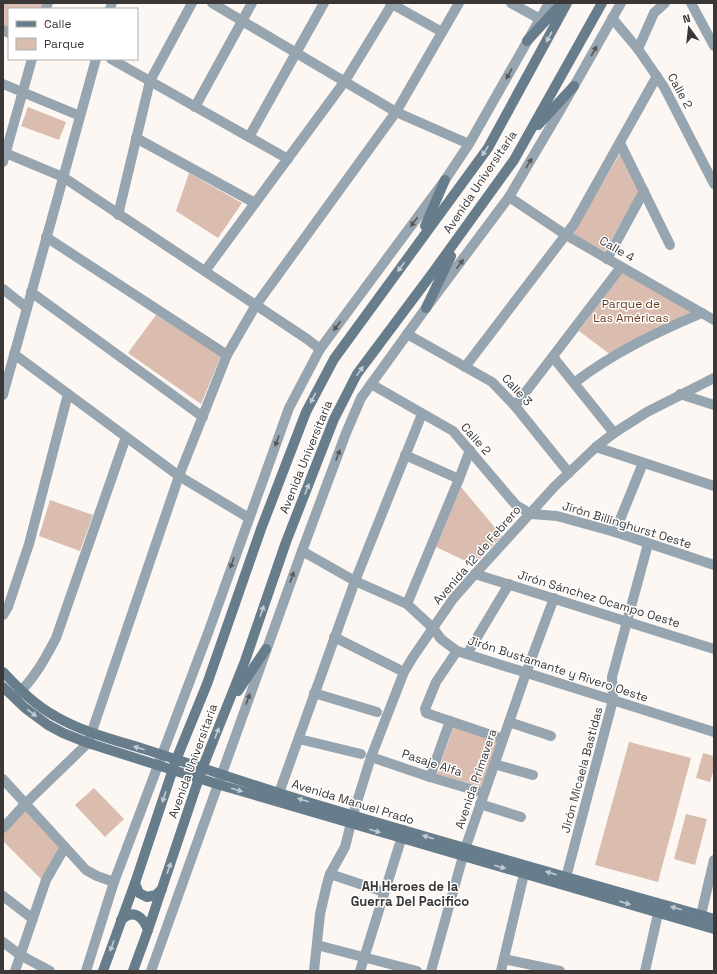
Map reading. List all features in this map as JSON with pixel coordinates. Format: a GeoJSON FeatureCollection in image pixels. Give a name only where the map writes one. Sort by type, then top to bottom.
{"type":"FeatureCollection","features":[{"type":"Feature","properties":{"kind":"street"},"geometry":{"type":"LineString","coordinates":[[118,215],[150,81],[192,3]]}},
{"type":"Feature","properties":{"kind":"street"},"geometry":{"type":"LineString","coordinates":[[212,3],[396,112],[469,144]]}},
{"type":"Feature","properties":{"kind":"street"},"geometry":{"type":"LineString","coordinates":[[195,107],[252,3]]}},
{"type":"Feature","properties":{"kind":"street"},"geometry":{"type":"LineString","coordinates":[[249,137],[324,3]]}},
{"type":"Feature","properties":{"kind":"street"},"geometry":{"type":"LineString","coordinates":[[3,828],[26,803],[88,743],[180,476],[227,356],[256,305],[396,112],[459,3]]}},
{"type":"Feature","properties":{"kind":"street"},"geometry":{"type":"LineString","coordinates":[[511,3],[540,19]]}},
{"type":"Feature","properties":{"kind":"street"},"geometry":{"type":"LineString","coordinates":[[86,971],[114,882],[208,633],[289,408],[320,349],[445,180],[469,144],[549,3]]}},
{"type":"Feature","properties":{"kind":"street"},"geometry":{"type":"LineString","coordinates":[[527,41],[562,3]]}},
{"type":"Feature","properties":{"kind":"street","name":"Avenida Universitaria"},"geometry":{"type":"LineString","coordinates":[[103,971],[135,883],[176,760],[207,684],[261,529],[306,412],[334,359],[488,148],[568,3]]}},
{"type":"Feature","properties":{"kind":"street","name":"Avenida Universitaria"},"geometry":{"type":"LineString","coordinates":[[133,971],[201,774],[245,661],[286,542],[334,419],[357,374],[514,160],[602,3]]}},
{"type":"Feature","properties":{"kind":"street"},"geometry":{"type":"LineString","coordinates":[[151,971],[266,649],[361,398],[509,197],[621,3]]}},
{"type":"Feature","properties":{"kind":"street"},"geometry":{"type":"LineString","coordinates":[[638,49],[654,13],[665,3]]}},
{"type":"Feature","properties":{"kind":"street"},"geometry":{"type":"LineString","coordinates":[[691,3],[711,34],[714,46]]}},
{"type":"Feature","properties":{"kind":"street"},"geometry":{"type":"LineString","coordinates":[[205,271],[345,81],[391,4],[442,32]]}},
{"type":"Feature","properties":{"kind":"street","name":"Calle 2"},"geometry":{"type":"LineString","coordinates":[[612,18],[638,49],[664,87],[714,184]]}},
{"type":"Feature","properties":{"kind":"street"},"geometry":{"type":"LineString","coordinates":[[32,60],[4,156],[63,177],[320,349]]}},
{"type":"Feature","properties":{"kind":"street"},"geometry":{"type":"LineString","coordinates":[[3,395],[96,60]]}},
{"type":"Feature","properties":{"kind":"street"},"geometry":{"type":"LineString","coordinates":[[113,60],[288,159]]}},
{"type":"Feature","properties":{"kind":"street"},"geometry":{"type":"LineString","coordinates":[[465,367],[574,224],[657,76]]}},
{"type":"Feature","properties":{"kind":"street"},"geometry":{"type":"LineString","coordinates":[[3,84],[80,116]]}},
{"type":"Feature","properties":{"kind":"street"},"geometry":{"type":"LineString","coordinates":[[526,138],[574,86]]}},
{"type":"Feature","properties":{"kind":"street"},"geometry":{"type":"LineString","coordinates":[[136,138],[255,203]]}},
{"type":"Feature","properties":{"kind":"street"},"geometry":{"type":"LineString","coordinates":[[620,142],[670,245]]}},
{"type":"Feature","properties":{"kind":"street"},"geometry":{"type":"LineString","coordinates":[[418,244],[445,180]]}},
{"type":"Feature","properties":{"kind":"street"},"geometry":{"type":"LineString","coordinates":[[607,259],[644,191]]}},
{"type":"Feature","properties":{"kind":"street","name":"Calle 4"},"geometry":{"type":"LineString","coordinates":[[509,197],[566,235],[710,316]]}},
{"type":"Feature","properties":{"kind":"street"},"geometry":{"type":"LineString","coordinates":[[426,308],[462,232]]}},
{"type":"Feature","properties":{"kind":"street"},"geometry":{"type":"LineString","coordinates":[[46,237],[227,356]]}},
{"type":"Feature","properties":{"kind":"street"},"geometry":{"type":"LineString","coordinates":[[515,406],[621,267]]}},
{"type":"Feature","properties":{"kind":"street"},"geometry":{"type":"LineString","coordinates":[[3,288],[27,308]]}},
{"type":"Feature","properties":{"kind":"street"},"geometry":{"type":"LineString","coordinates":[[31,292],[203,417]]}},
{"type":"Feature","properties":{"kind":"street"},"geometry":{"type":"LineString","coordinates":[[574,383],[633,344],[710,316]]}},
{"type":"Feature","properties":{"kind":"street","name":"Calle 3"},"geometry":{"type":"LineString","coordinates":[[407,334],[492,382],[515,406],[568,473]]}},
{"type":"Feature","properties":{"kind":"street"},"geometry":{"type":"LineString","coordinates":[[14,354],[180,476],[249,518]]}},
{"type":"Feature","properties":{"kind":"street"},"geometry":{"type":"LineString","coordinates":[[552,357],[614,433]]}},
{"type":"Feature","properties":{"kind":"street","name":"Avenida 12 de Febrero"},"geometry":{"type":"LineString","coordinates":[[314,971],[320,914],[330,874],[344,847],[371,757],[404,672],[413,657],[453,599],[555,486],[596,447],[614,433],[647,412],[714,378]]}},
{"type":"Feature","properties":{"kind":"street","name":"Calle 2"},"geometry":{"type":"LineString","coordinates":[[371,384],[452,431],[516,505],[531,514]]}},
{"type":"Feature","properties":{"kind":"street"},"geometry":{"type":"LineString","coordinates":[[3,614],[8,607],[30,544],[68,394]]}},
{"type":"Feature","properties":{"kind":"street"},"geometry":{"type":"LineString","coordinates":[[680,394],[714,405]]}},
{"type":"Feature","properties":{"kind":"street"},"geometry":{"type":"LineString","coordinates":[[279,793],[355,581],[422,414]]}},
{"type":"Feature","properties":{"kind":"street"},"geometry":{"type":"LineString","coordinates":[[17,694],[29,683],[42,664],[56,638],[126,437]]}},
{"type":"Feature","properties":{"kind":"street"},"geometry":{"type":"LineString","coordinates":[[596,447],[714,486]]}},
{"type":"Feature","properties":{"kind":"street"},"geometry":{"type":"LineString","coordinates":[[407,604],[470,450]]}},
{"type":"Feature","properties":{"kind":"street"},"geometry":{"type":"LineString","coordinates":[[405,455],[459,479]]}},
{"type":"Feature","properties":{"kind":"street"},"geometry":{"type":"LineString","coordinates":[[615,532],[643,463]]}},
{"type":"Feature","properties":{"kind":"street","name":"Jirón Billinghurst Oeste"},"geometry":{"type":"LineString","coordinates":[[531,514],[557,516],[615,532],[714,565]]}},
{"type":"Feature","properties":{"kind":"street","name":"Jirón Micaela Bastidas"},"geometry":{"type":"LineString","coordinates":[[565,881],[613,700],[612,677],[648,544]]}},
{"type":"Feature","properties":{"kind":"street","name":"Jirón Bustamante y Rivero Oeste"},"geometry":{"type":"LineString","coordinates":[[302,551],[355,581],[407,604],[433,628],[441,639],[462,652],[714,732]]}},
{"type":"Feature","properties":{"kind":"street","name":"Jirón Sánchez Ocampo Oeste"},"geometry":{"type":"LineString","coordinates":[[475,574],[714,649]]}},
{"type":"Feature","properties":{"kind":"street"},"geometry":{"type":"LineString","coordinates":[[503,738],[428,714],[424,709],[436,682],[462,652],[508,584]]}},
{"type":"Feature","properties":{"kind":"street","name":"Avenida Primavera"},"geometry":{"type":"LineString","coordinates":[[432,971],[464,852],[526,673],[554,598]]}},
{"type":"Feature","properties":{"kind":"street"},"geometry":{"type":"LineString","coordinates":[[334,637],[398,669]]}},
{"type":"Feature","properties":{"kind":"street"},"geometry":{"type":"LineString","coordinates":[[227,707],[266,649]]}},
{"type":"Feature","properties":{"kind":"street","name":"Avenida Manuel Prado"},"geometry":{"type":"LineString","coordinates":[[3,672],[17,694],[35,716],[63,733],[88,743],[173,770],[201,774],[659,908],[714,929]]}},
{"type":"Feature","properties":{"kind":"street","name":"Avenida Manuel Prado"},"geometry":{"type":"LineString","coordinates":[[3,687],[33,701],[57,718],[70,724],[92,733],[176,760],[201,774]]}},
{"type":"Feature","properties":{"kind":"street"},"geometry":{"type":"LineString","coordinates":[[314,693],[377,712]]}},
{"type":"Feature","properties":{"kind":"street"},"geometry":{"type":"LineString","coordinates":[[430,777],[450,721]]}},
{"type":"Feature","properties":{"kind":"street"},"geometry":{"type":"LineString","coordinates":[[509,722],[551,736]]}},
{"type":"Feature","properties":{"kind":"street"},"geometry":{"type":"LineString","coordinates":[[299,739],[361,754]]}},
{"type":"Feature","properties":{"kind":"street","name":"Pasaje Alfa"},"geometry":{"type":"LineString","coordinates":[[371,757],[484,793]]}},
{"type":"Feature","properties":{"kind":"street"},"geometry":{"type":"LineString","coordinates":[[494,764],[534,775]]}},
{"type":"Feature","properties":{"kind":"street"},"geometry":{"type":"LineString","coordinates":[[3,779],[86,870],[114,882]]}},
{"type":"Feature","properties":{"kind":"street","name":"Avenida Manuel Prado"},"geometry":{"type":"LineString","coordinates":[[219,780],[279,793],[352,819]]}},
{"type":"Feature","properties":{"kind":"street"},"geometry":{"type":"LineString","coordinates":[[480,804],[521,817]]}},
{"type":"Feature","properties":{"kind":"street"},"geometry":{"type":"LineString","coordinates":[[360,971],[403,834]]}},
{"type":"Feature","properties":{"kind":"street"},"geometry":{"type":"LineString","coordinates":[[15,971],[46,880],[65,847]]}},
{"type":"Feature","properties":{"kind":"street","name":"Avenida Manuel Prado"},"geometry":{"type":"LineString","coordinates":[[464,852],[524,874],[565,881]]}},
{"type":"Feature","properties":{"kind":"street"},"geometry":{"type":"LineString","coordinates":[[701,915],[714,860]]}},
{"type":"Feature","properties":{"kind":"street"},"geometry":{"type":"LineString","coordinates":[[330,874],[384,892]]}},
{"type":"Feature","properties":{"kind":"street"},"geometry":{"type":"LineString","coordinates":[[501,971],[524,874]]}},
{"type":"Feature","properties":{"kind":"street"},"geometry":{"type":"LineString","coordinates":[[135,883],[139,892],[147,897],[156,895],[162,889]]}},
{"type":"Feature","properties":{"kind":"street"},"geometry":{"type":"LineString","coordinates":[[3,896],[33,919]]}},
{"type":"Feature","properties":{"kind":"street"},"geometry":{"type":"LineString","coordinates":[[645,971],[659,908]]}},
{"type":"Feature","properties":{"kind":"street","name":"Avenida Manuel Prado"},"geometry":{"type":"LineString","coordinates":[[659,908],[701,915],[714,919]]}},
{"type":"Feature","properties":{"kind":"street"},"geometry":{"type":"LineString","coordinates":[[121,920],[130,915],[138,915],[144,920],[148,930]]}},
{"type":"Feature","properties":{"kind":"street"},"geometry":{"type":"LineString","coordinates":[[3,942],[20,955],[50,971]]}},
{"type":"Feature","properties":{"kind":"street"},"geometry":{"type":"LineString","coordinates":[[317,945],[417,971]]}},
{"type":"Feature","properties":{"kind":"street"},"geometry":{"type":"LineString","coordinates":[[504,959],[560,971]]}},
{"type":"Feature","properties":{"kind":"green space"},"geometry":{"type":"Polygon","coordinates":[[[3,3],[43,3],[41,8],[8,8],[8,30],[3,27],[3,3]]]}},
{"type":"Feature","properties":{"kind":"green space"},"geometry":{"type":"Polygon","coordinates":[[[28,107],[66,122],[59,140],[21,126],[28,107]]]}},
{"type":"Feature","properties":{"kind":"green space"},"geometry":{"type":"Polygon","coordinates":[[[621,152],[640,190],[605,251],[573,234],[621,152]]]}},
{"type":"Feature","properties":{"kind":"green space"},"geometry":{"type":"Polygon","coordinates":[[[189,173],[242,203],[218,238],[176,211],[189,173]]]}},
{"type":"Feature","properties":{"kind":"green space","name":"Parque de Las Américas"},"geometry":{"type":"Polygon","coordinates":[[[623,272],[695,313],[611,355],[579,331],[623,272]]]}},
{"type":"Feature","properties":{"kind":"green space"},"geometry":{"type":"Polygon","coordinates":[[[156,315],[221,356],[201,404],[128,353],[156,315]]]}},
{"type":"Feature","properties":{"kind":"green space"},"geometry":{"type":"Polygon","coordinates":[[[461,487],[502,536],[474,565],[436,547],[461,487]]]}},
{"type":"Feature","properties":{"kind":"green space"},"geometry":{"type":"Polygon","coordinates":[[[50,500],[93,515],[80,551],[39,536],[50,500]]]}},
{"type":"Feature","properties":{"kind":"green space"},"geometry":{"type":"Polygon","coordinates":[[[454,725],[500,740],[483,787],[437,774],[454,725]]]}},
{"type":"Feature","properties":{"kind":"green space"},"geometry":{"type":"Polygon","coordinates":[[[629,742],[691,758],[658,882],[595,865],[629,742]]]}},
{"type":"Feature","properties":{"kind":"green space"},"geometry":{"type":"Polygon","coordinates":[[[703,753],[714,756],[714,769],[710,782],[696,778],[703,753]]]}},
{"type":"Feature","properties":{"kind":"green space"},"geometry":{"type":"Polygon","coordinates":[[[94,788],[124,819],[105,837],[75,805],[94,788]]]}},
{"type":"Feature","properties":{"kind":"green space"},"geometry":{"type":"Polygon","coordinates":[[[26,809],[60,847],[42,880],[3,841],[3,834],[26,809]]]}},
{"type":"Feature","properties":{"kind":"green space"},"geometry":{"type":"Polygon","coordinates":[[[686,814],[707,819],[695,865],[674,859],[686,814]]]}},
{"type":"Feature","properties":{"kind":"district","name":"AH Heroes de la Guerra Del Pacifico"},"geometry":{"type":"Point","coordinates":[410,894]}}]}
